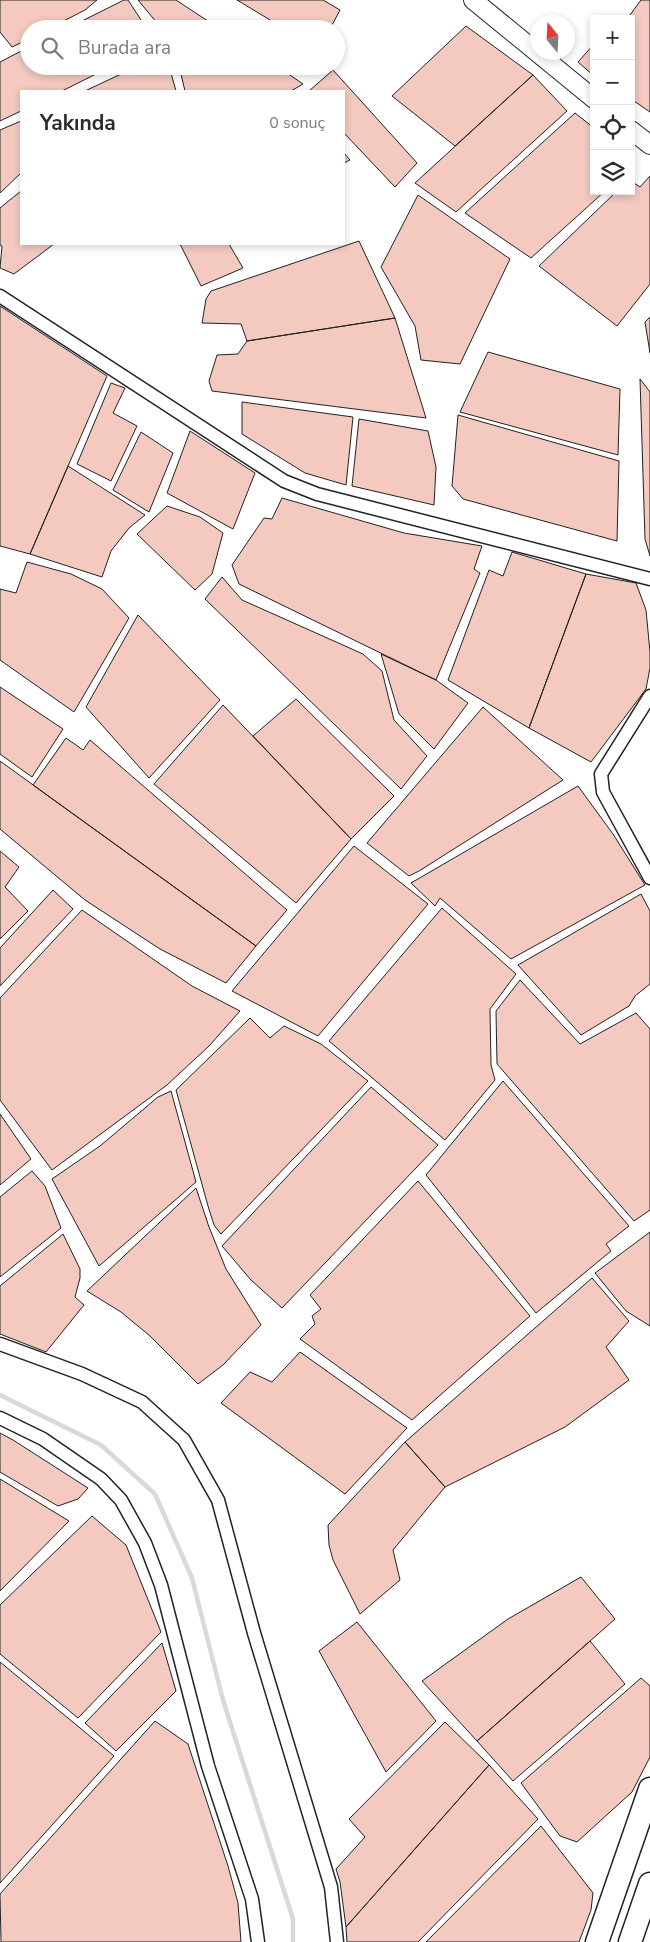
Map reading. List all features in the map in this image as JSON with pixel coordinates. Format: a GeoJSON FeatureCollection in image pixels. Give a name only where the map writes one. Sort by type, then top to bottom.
{"type":"FeatureCollection","features":[{"type":"Feature","properties":{"kind":"highway"},"geometry":{"type":"LineString","coordinates":[[597,1942],[650,1789]]}},
{"type":"Feature","properties":{"kind":"highway"},"geometry":{"type":"LineString","coordinates":[[630,1942],[650,1884]]}},
{"type":"Feature","properties":{"kind":"street"},"geometry":{"type":"LineString","coordinates":[[473,0],[590,96]]}},
{"type":"Feature","properties":{"kind":"street"},"geometry":{"type":"LineString","coordinates":[[635,133],[650,145]]}},
{"type":"Feature","properties":{"kind":"street"},"geometry":{"type":"LineString","coordinates":[[0,296],[284,481],[317,494],[649,582]]}},
{"type":"Feature","properties":{"kind":"street"},"geometry":{"type":"LineString","coordinates":[[650,696],[601,774],[604,792],[650,878]]}},
{"type":"Feature","properties":{"kind":"street"},"geometry":{"type":"LineString","coordinates":[[0,1344],[82,1374],[142,1402],[184,1440],[218,1500],[254,1633],[331,1887],[336,1942]]}},
{"type":"Feature","properties":{"kind":"street"},"geometry":{"type":"LineString","coordinates":[[0,1418],[43,1440],[101,1479],[121,1500],[145,1543],[161,1585],[208,1766],[252,1899],[258,1942]]}},
{"type":"Feature","properties":{"kind":"building"},"geometry":{"type":"Polygon","coordinates":[[[0,0],[97,0],[85,10],[66,20],[20,20],[20,43],[12,47],[0,32],[0,0]]]}},
{"type":"Feature","properties":{"kind":"building"},"geometry":{"type":"Polygon","coordinates":[[[124,0],[128,0],[141,20],[84,20],[124,0]]]}},
{"type":"Feature","properties":{"kind":"building"},"geometry":{"type":"Polygon","coordinates":[[[138,0],[176,0],[206,20],[155,20],[138,0]]]}},
{"type":"Feature","properties":{"kind":"building"},"geometry":{"type":"Polygon","coordinates":[[[237,0],[323,0],[340,10],[335,20],[270,20],[237,0]]]}},
{"type":"Feature","properties":{"kind":"building"},"geometry":{"type":"Polygon","coordinates":[[[641,0],[650,0],[650,112],[635,102],[635,15],[630,15],[641,0]]]}},
{"type":"Feature","properties":{"kind":"building"},"geometry":{"type":"Polygon","coordinates":[[[466,26],[533,75],[455,146],[392,96],[466,26]]]}},
{"type":"Feature","properties":{"kind":"building"},"geometry":{"type":"Polygon","coordinates":[[[590,48],[590,72],[578,62],[590,48]]]}},
{"type":"Feature","properties":{"kind":"building"},"geometry":{"type":"Polygon","coordinates":[[[20,52],[20,75],[94,75],[64,90],[20,90],[20,111],[0,121],[0,62],[20,52]]]}},
{"type":"Feature","properties":{"kind":"building"},"geometry":{"type":"Polygon","coordinates":[[[119,75],[172,75],[176,90],[87,90],[119,75]]]}},
{"type":"Feature","properties":{"kind":"building"},"geometry":{"type":"Polygon","coordinates":[[[181,75],[290,75],[303,84],[293,90],[185,90],[181,75]]]}},
{"type":"Feature","properties":{"kind":"building"},"geometry":{"type":"Polygon","coordinates":[[[327,75],[338,75],[417,163],[395,187],[345,134],[345,90],[310,90],[327,75]]]}},
{"type":"Feature","properties":{"kind":"building"},"geometry":{"type":"Polygon","coordinates":[[[533,75],[567,111],[456,212],[415,183],[533,75]]]}},
{"type":"Feature","properties":{"kind":"building"},"geometry":{"type":"Polygon","coordinates":[[[575,113],[590,125],[590,195],[601,195],[531,258],[465,213],[575,113]]]}},
{"type":"Feature","properties":{"kind":"building"},"geometry":{"type":"Polygon","coordinates":[[[20,121],[20,174],[0,193],[0,130],[20,121]]]}},
{"type":"Feature","properties":{"kind":"building"},"geometry":{"type":"Polygon","coordinates":[[[345,154],[350,160],[345,162],[345,154]]]}},
{"type":"Feature","properties":{"kind":"building"},"geometry":{"type":"Polygon","coordinates":[[[650,176],[650,284],[617,326],[539,266],[613,195],[635,195],[635,184],[640,187],[650,176]]]}},
{"type":"Feature","properties":{"kind":"building"},"geometry":{"type":"Polygon","coordinates":[[[20,192],[20,245],[53,245],[14,274],[0,268],[2,246],[0,245],[0,208],[20,192]]]}},
{"type":"Feature","properties":{"kind":"building"},"geometry":{"type":"Polygon","coordinates":[[[418,195],[510,259],[460,364],[421,360],[415,326],[381,267],[418,195]]]}},
{"type":"Feature","properties":{"kind":"building"},"geometry":{"type":"Polygon","coordinates":[[[359,241],[395,318],[247,341],[241,324],[202,323],[206,299],[211,291],[359,241]]]}},
{"type":"Feature","properties":{"kind":"building"},"geometry":{"type":"Polygon","coordinates":[[[180,245],[230,245],[243,268],[201,286],[180,245]]]}},
{"type":"Feature","properties":{"kind":"building"},"geometry":{"type":"Polygon","coordinates":[[[0,306],[107,376],[30,554],[0,546],[0,306]]]}},
{"type":"Feature","properties":{"kind":"building"},"geometry":{"type":"Polygon","coordinates":[[[650,317],[650,353],[645,322],[650,317]]]}},
{"type":"Feature","properties":{"kind":"building"},"geometry":{"type":"Polygon","coordinates":[[[395,318],[426,418],[212,391],[209,381],[217,355],[238,354],[247,341],[395,318]]]}},
{"type":"Feature","properties":{"kind":"building"},"geometry":{"type":"Polygon","coordinates":[[[488,352],[620,389],[618,455],[460,412],[488,352]]]}},
{"type":"Feature","properties":{"kind":"building"},"geometry":{"type":"Polygon","coordinates":[[[640,379],[650,392],[650,556],[645,539],[640,379]]]}},
{"type":"Feature","properties":{"kind":"building"},"geometry":{"type":"Polygon","coordinates":[[[111,383],[125,388],[113,413],[137,426],[111,481],[77,464],[111,383]]]}},
{"type":"Feature","properties":{"kind":"building"},"geometry":{"type":"Polygon","coordinates":[[[242,402],[353,417],[346,485],[305,473],[242,434],[242,402]]]}},
{"type":"Feature","properties":{"kind":"building"},"geometry":{"type":"Polygon","coordinates":[[[458,415],[619,461],[617,541],[463,499],[452,486],[458,415]]]}},
{"type":"Feature","properties":{"kind":"building"},"geometry":{"type":"Polygon","coordinates":[[[359,419],[428,431],[436,467],[434,505],[352,486],[359,419]]]}},
{"type":"Feature","properties":{"kind":"building"},"geometry":{"type":"Polygon","coordinates":[[[190,431],[255,473],[233,529],[167,493],[190,431]]]}},
{"type":"Feature","properties":{"kind":"building"},"geometry":{"type":"Polygon","coordinates":[[[141,432],[173,453],[149,512],[113,490],[141,432]]]}},
{"type":"Feature","properties":{"kind":"building"},"geometry":{"type":"Polygon","coordinates":[[[68,466],[145,515],[129,528],[111,551],[102,577],[30,554],[68,466]]]}},
{"type":"Feature","properties":{"kind":"building"},"geometry":{"type":"Polygon","coordinates":[[[282,498],[404,533],[482,546],[474,569],[480,573],[436,680],[239,584],[232,565],[264,518],[272,519],[282,498]]]}},
{"type":"Feature","properties":{"kind":"building"},"geometry":{"type":"Polygon","coordinates":[[[167,506],[200,517],[223,533],[212,574],[195,590],[137,534],[167,506]]]}},
{"type":"Feature","properties":{"kind":"building"},"geometry":{"type":"Polygon","coordinates":[[[512,552],[586,574],[529,728],[448,680],[489,570],[503,576],[512,552]]]}},
{"type":"Feature","properties":{"kind":"building"},"geometry":{"type":"Polygon","coordinates":[[[27,562],[71,574],[102,589],[129,618],[74,712],[0,660],[0,589],[16,593],[27,562]]]}},
{"type":"Feature","properties":{"kind":"building"},"geometry":{"type":"Polygon","coordinates":[[[586,574],[636,583],[646,610],[650,652],[650,668],[646,689],[591,762],[529,728],[586,574]]]}},
{"type":"Feature","properties":{"kind":"building"},"geometry":{"type":"Polygon","coordinates":[[[222,577],[242,600],[363,654],[382,671],[394,720],[427,756],[401,789],[205,599],[222,577]]]}},
{"type":"Feature","properties":{"kind":"building"},"geometry":{"type":"Polygon","coordinates":[[[138,615],[220,700],[149,778],[86,707],[138,615]]]}},
{"type":"Feature","properties":{"kind":"building"},"geometry":{"type":"Polygon","coordinates":[[[381,654],[436,680],[468,703],[434,749],[399,714],[381,654]]]}},
{"type":"Feature","properties":{"kind":"building"},"geometry":{"type":"Polygon","coordinates":[[[0,687],[63,729],[32,777],[0,754],[0,687]]]}},
{"type":"Feature","properties":{"kind":"building"},"geometry":{"type":"Polygon","coordinates":[[[296,699],[394,796],[351,839],[253,736],[296,699]]]}},
{"type":"Feature","properties":{"kind":"building"},"geometry":{"type":"Polygon","coordinates":[[[223,705],[351,839],[296,903],[154,784],[223,705]]]}},
{"type":"Feature","properties":{"kind":"building"},"geometry":{"type":"Polygon","coordinates":[[[483,707],[563,780],[409,876],[367,843],[483,707]]]}},
{"type":"Feature","properties":{"kind":"building"},"geometry":{"type":"Polygon","coordinates":[[[66,738],[83,750],[90,740],[287,910],[256,946],[33,785],[66,738]]]}},
{"type":"Feature","properties":{"kind":"building"},"geometry":{"type":"Polygon","coordinates":[[[0,761],[256,946],[226,983],[160,949],[85,900],[0,829],[0,761]]]}},
{"type":"Feature","properties":{"kind":"building"},"geometry":{"type":"Polygon","coordinates":[[[578,786],[613,834],[645,885],[511,959],[440,898],[435,906],[411,883],[578,786]]]}},
{"type":"Feature","properties":{"kind":"building"},"geometry":{"type":"Polygon","coordinates":[[[354,846],[428,904],[318,1036],[232,991],[354,846]]]}},
{"type":"Feature","properties":{"kind":"building"},"geometry":{"type":"Polygon","coordinates":[[[0,851],[19,867],[5,887],[28,911],[0,939],[0,851]]]}},
{"type":"Feature","properties":{"kind":"building"},"geometry":{"type":"Polygon","coordinates":[[[53,890],[73,909],[0,986],[0,948],[53,890]]]}},
{"type":"Feature","properties":{"kind":"building"},"geometry":{"type":"Polygon","coordinates":[[[641,894],[650,911],[650,984],[635,996],[629,1006],[581,1035],[518,965],[641,894]]]}},
{"type":"Feature","properties":{"kind":"building"},"geometry":{"type":"Polygon","coordinates":[[[442,908],[516,974],[490,1009],[491,1065],[495,1080],[445,1140],[329,1041],[442,908]]]}},
{"type":"Feature","properties":{"kind":"building"},"geometry":{"type":"Polygon","coordinates":[[[82,910],[192,986],[240,1011],[209,1046],[167,1085],[52,1170],[0,1100],[0,998],[82,910]]]}},
{"type":"Feature","properties":{"kind":"building"},"geometry":{"type":"Polygon","coordinates":[[[520,980],[580,1044],[636,1013],[650,1029],[650,1210],[634,1221],[497,1064],[496,1011],[520,980]]]}},
{"type":"Feature","properties":{"kind":"building"},"geometry":{"type":"Polygon","coordinates":[[[250,1018],[270,1038],[284,1026],[321,1044],[368,1081],[221,1234],[214,1225],[208,1206],[176,1090],[250,1018]]]}},
{"type":"Feature","properties":{"kind":"building"},"geometry":{"type":"Polygon","coordinates":[[[503,1081],[629,1226],[606,1244],[611,1251],[536,1313],[426,1175],[503,1081]]]}},
{"type":"Feature","properties":{"kind":"building"},"geometry":{"type":"Polygon","coordinates":[[[371,1087],[438,1145],[282,1308],[251,1280],[222,1246],[371,1087]]]}},
{"type":"Feature","properties":{"kind":"building"},"geometry":{"type":"Polygon","coordinates":[[[171,1091],[196,1182],[99,1266],[52,1179],[100,1146],[158,1097],[171,1091]]]}},
{"type":"Feature","properties":{"kind":"building"},"geometry":{"type":"Polygon","coordinates":[[[0,1114],[31,1159],[0,1185],[0,1114]]]}},
{"type":"Feature","properties":{"kind":"building"},"geometry":{"type":"Polygon","coordinates":[[[32,1171],[45,1186],[61,1228],[0,1277],[0,1197],[32,1171]]]}},
{"type":"Feature","properties":{"kind":"building"},"geometry":{"type":"Polygon","coordinates":[[[418,1181],[530,1316],[412,1420],[300,1339],[315,1324],[312,1316],[321,1309],[310,1295],[418,1181]]]}},
{"type":"Feature","properties":{"kind":"building"},"geometry":{"type":"Polygon","coordinates":[[[196,1188],[226,1269],[261,1325],[223,1365],[198,1384],[150,1336],[121,1312],[87,1291],[196,1188]]]}},
{"type":"Feature","properties":{"kind":"building"},"geometry":{"type":"Polygon","coordinates":[[[650,1232],[650,1326],[626,1311],[595,1273],[650,1232]]]}},
{"type":"Feature","properties":{"kind":"building"},"geometry":{"type":"Polygon","coordinates":[[[63,1234],[80,1269],[80,1278],[75,1297],[84,1305],[46,1352],[0,1334],[0,1286],[63,1234]]]}},
{"type":"Feature","properties":{"kind":"building"},"geometry":{"type":"Polygon","coordinates":[[[592,1278],[629,1321],[606,1347],[629,1380],[565,1427],[445,1487],[405,1442],[592,1278]]]}},
{"type":"Feature","properties":{"kind":"building"},"geometry":{"type":"Polygon","coordinates":[[[300,1352],[407,1428],[345,1494],[221,1403],[250,1372],[272,1382],[300,1352]]]}},
{"type":"Feature","properties":{"kind":"building"},"geometry":{"type":"Polygon","coordinates":[[[0,1433],[88,1488],[78,1499],[58,1506],[0,1472],[0,1433]]]}},
{"type":"Feature","properties":{"kind":"building"},"geometry":{"type":"Polygon","coordinates":[[[405,1442],[445,1487],[393,1550],[400,1580],[360,1614],[333,1560],[329,1545],[328,1525],[405,1442]]]}},
{"type":"Feature","properties":{"kind":"building"},"geometry":{"type":"Polygon","coordinates":[[[0,1479],[69,1521],[0,1591],[0,1479]]]}},
{"type":"Feature","properties":{"kind":"building"},"geometry":{"type":"Polygon","coordinates":[[[92,1516],[126,1545],[161,1632],[78,1718],[0,1654],[0,1605],[92,1516]]]}},
{"type":"Feature","properties":{"kind":"building"},"geometry":{"type":"Polygon","coordinates":[[[581,1577],[615,1619],[477,1741],[422,1681],[508,1619],[581,1577]]]}},
{"type":"Feature","properties":{"kind":"building"},"geometry":{"type":"Polygon","coordinates":[[[357,1622],[436,1721],[386,1772],[319,1651],[357,1622]]]}},
{"type":"Feature","properties":{"kind":"building"},"geometry":{"type":"Polygon","coordinates":[[[590,1641],[625,1684],[513,1781],[477,1741],[590,1641]]]}},
{"type":"Feature","properties":{"kind":"building"},"geometry":{"type":"Polygon","coordinates":[[[162,1643],[176,1691],[116,1751],[85,1723],[162,1643]]]}},
{"type":"Feature","properties":{"kind":"building"},"geometry":{"type":"Polygon","coordinates":[[[0,1662],[114,1756],[0,1883],[0,1662]]]}},
{"type":"Feature","properties":{"kind":"building"},"geometry":{"type":"Polygon","coordinates":[[[641,1678],[650,1686],[650,1757],[632,1792],[577,1842],[560,1836],[521,1783],[641,1678]]]}},
{"type":"Feature","properties":{"kind":"building"},"geometry":{"type":"Polygon","coordinates":[[[155,1721],[188,1744],[228,1866],[238,1903],[241,1942],[1,1942],[0,1894],[155,1721]]]}},
{"type":"Feature","properties":{"kind":"building"},"geometry":{"type":"Polygon","coordinates":[[[445,1722],[489,1765],[346,1927],[340,1882],[336,1869],[365,1837],[349,1819],[445,1722]]]}},
{"type":"Feature","properties":{"kind":"building"},"geometry":{"type":"Polygon","coordinates":[[[489,1765],[538,1819],[418,1942],[347,1942],[346,1927],[489,1765]]]}},
{"type":"Feature","properties":{"kind":"building"},"geometry":{"type":"Polygon","coordinates":[[[541,1826],[593,1893],[591,1910],[579,1942],[426,1942],[541,1826]]]}},
{"type":"Feature","properties":{"kind":"waterway"},"geometry":{"type":"LineString","coordinates":[[0,1395],[101,1445],[155,1494],[192,1578],[223,1700],[293,1919],[293,1942]]}}]}
